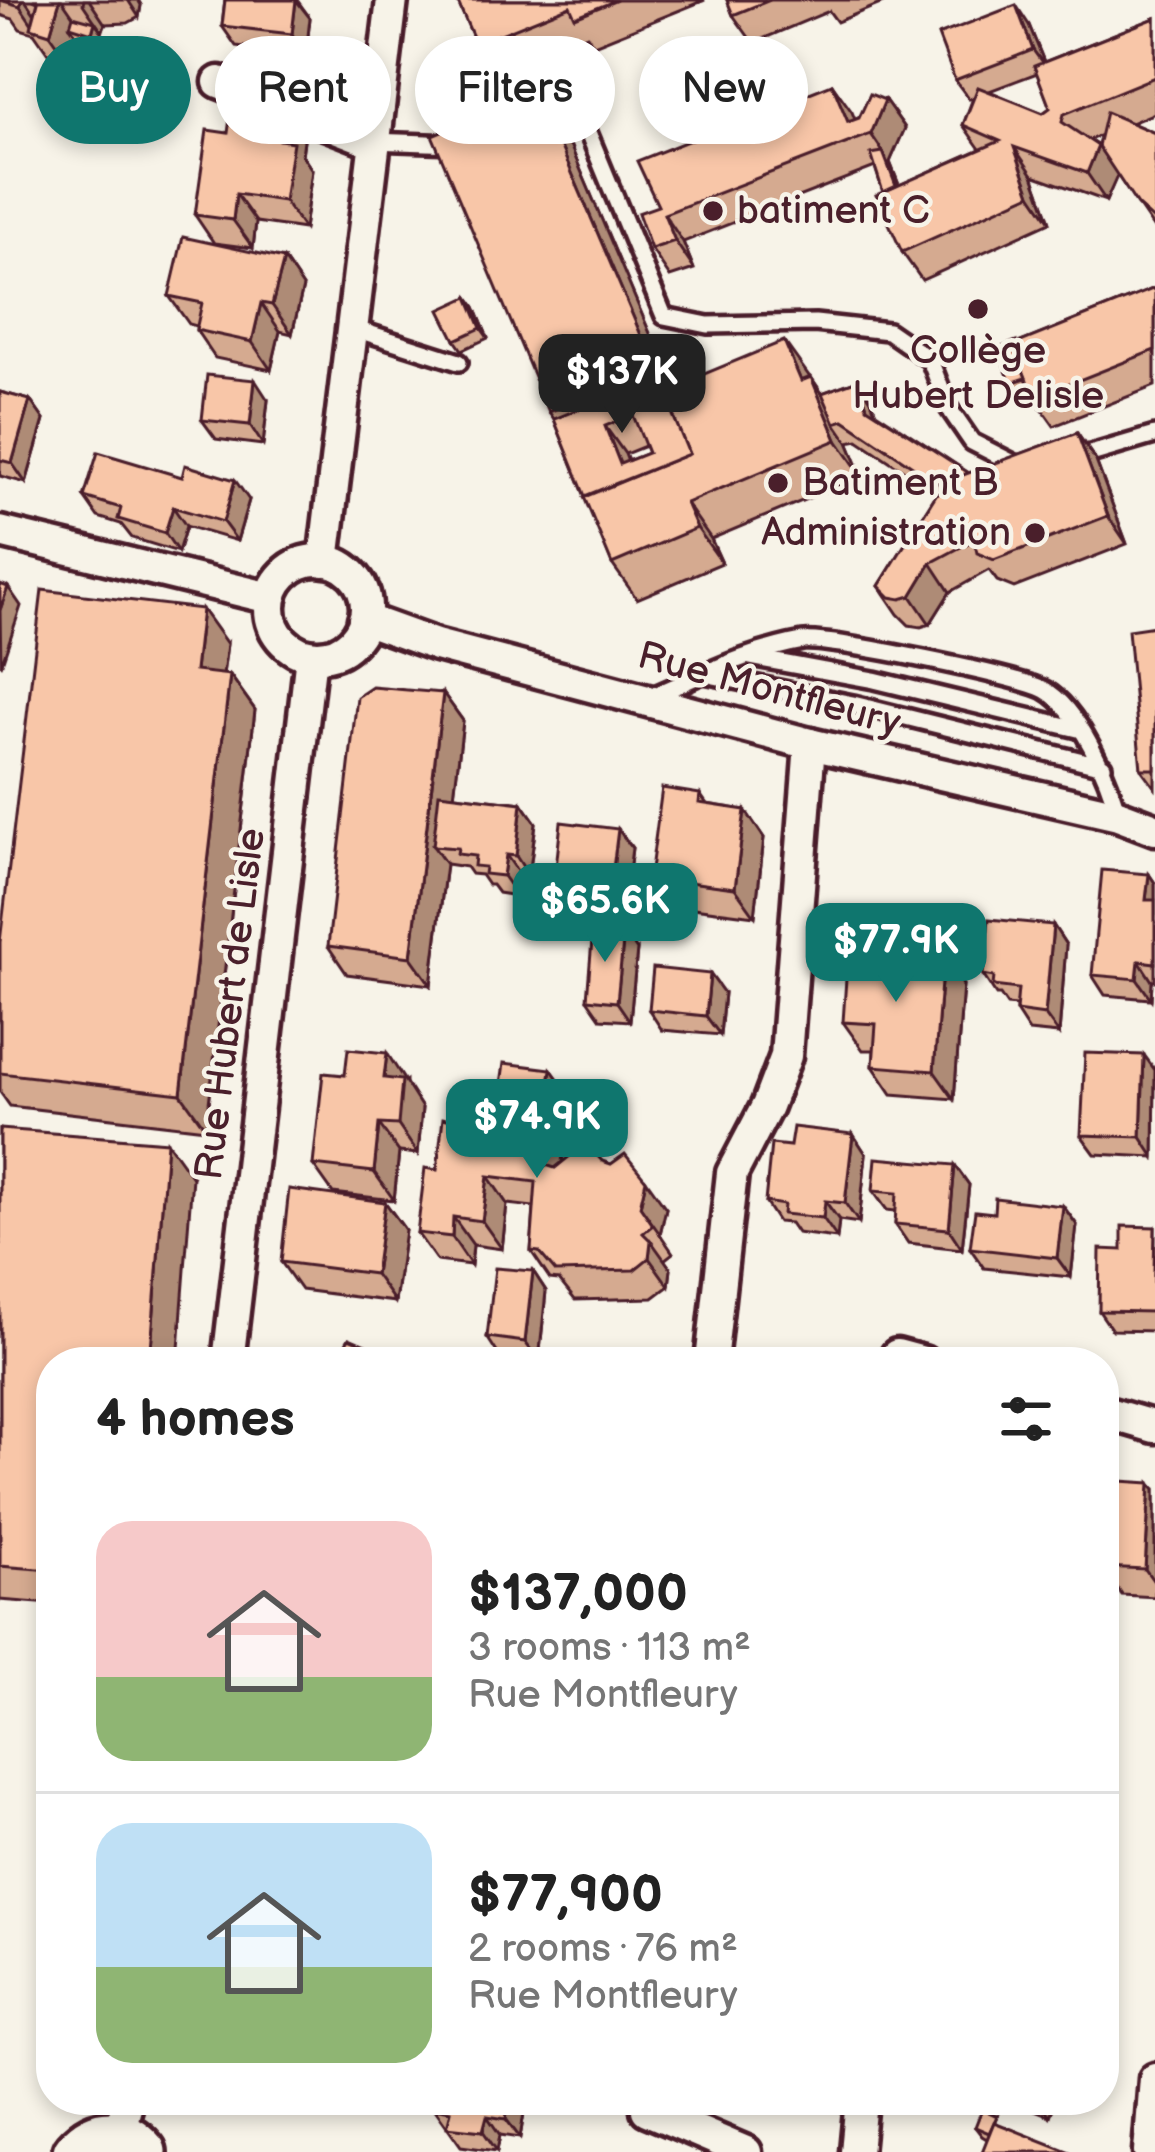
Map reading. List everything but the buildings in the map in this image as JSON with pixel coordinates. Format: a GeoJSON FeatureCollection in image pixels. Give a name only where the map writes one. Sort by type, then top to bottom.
{"type":"FeatureCollection","features":[{"type":"Feature","properties":{"kind":"main road"},"geometry":{"type":"LineString","coordinates":[[76,2152],[94,2136],[130,2129]]}},
{"type":"Feature","properties":{"kind":"street"},"geometry":{"type":"LineString","coordinates":[[387,36],[392,0]]}},
{"type":"Feature","properties":{"kind":"street"},"geometry":{"type":"LineString","coordinates":[[324,561],[372,144]]}},
{"type":"Feature","properties":{"kind":"street"},"geometry":{"type":"LineString","coordinates":[[0,532],[270,598]]}},
{"type":"Feature","properties":{"kind":"street"},"geometry":{"type":"LineString","coordinates":[[306,561],[324,561],[343,567],[357,580],[365,599],[364,619],[358,635],[345,648],[311,656],[293,650],[278,636],[270,618],[270,598],[290,568],[306,561]]}},
{"type":"Feature","properties":{"kind":"street","name":"Rue Montfleury"},"geometry":{"type":"LineString","coordinates":[[364,619],[436,645],[810,744],[1118,815],[1155,829]]}},
{"type":"Feature","properties":{"kind":"street","name":"Rue Hubert de Lisle"},"geometry":{"type":"LineString","coordinates":[[230,1347],[311,656]]}},
{"type":"Feature","properties":{"kind":"street"},"geometry":{"type":"LineString","coordinates":[[713,1347],[732,1173],[767,1106],[785,1056],[810,744]]}},
{"type":"Feature","properties":{"kind":"street"},"geometry":{"type":"LineString","coordinates":[[1119,1416],[1155,1426]]}},
{"type":"Feature","properties":{"kind":"street"},"geometry":{"type":"LineString","coordinates":[[1149,2152],[1155,2079]]}},
{"type":"Feature","properties":{"kind":"street"},"geometry":{"type":"LineString","coordinates":[[659,2115],[746,2152]]}},
{"type":"Feature","properties":{"kind":"street"},"geometry":{"type":"LineString","coordinates":[[856,2152],[860,2115]]}},
{"type":"Feature","properties":{"kind":"lane"},"geometry":{"type":"LineString","coordinates":[[391,143],[454,144]]}},
{"type":"Feature","properties":{"kind":"lane"},"geometry":{"type":"LineString","coordinates":[[594,144],[664,316],[708,326],[815,323],[888,332],[930,360],[948,407],[973,442],[1016,466],[1041,467],[1155,435]]}},
{"type":"Feature","properties":{"kind":"lane"},"geometry":{"type":"LineString","coordinates":[[352,328],[459,362]]}},
{"type":"Feature","properties":{"kind":"lane"},"geometry":{"type":"LineString","coordinates":[[648,698],[742,656],[809,639],[986,674],[1047,691],[1081,730],[1103,766],[1118,815]]}},
{"type":"Feature","properties":{"kind":"lane"},"geometry":{"type":"LineString","coordinates":[[742,656],[874,680],[1081,730]]}},
{"type":"Feature","properties":{"kind":"lane"},"geometry":{"type":"LineString","coordinates":[[701,674],[853,704],[1103,766]]}},
{"type":"Feature","properties":{"kind":"place","name":"batiment C"},"geometry":{"type":"Point","coordinates":[713,211]}},
{"type":"Feature","properties":{"kind":"place","name":"Collège Hubert Delisle"},"geometry":{"type":"Point","coordinates":[978,309]}},
{"type":"Feature","properties":{"kind":"place","name":"Batiment B"},"geometry":{"type":"Point","coordinates":[778,483]}},
{"type":"Feature","properties":{"kind":"place","name":"Administration"},"geometry":{"type":"Point","coordinates":[1035,533]}}]}
